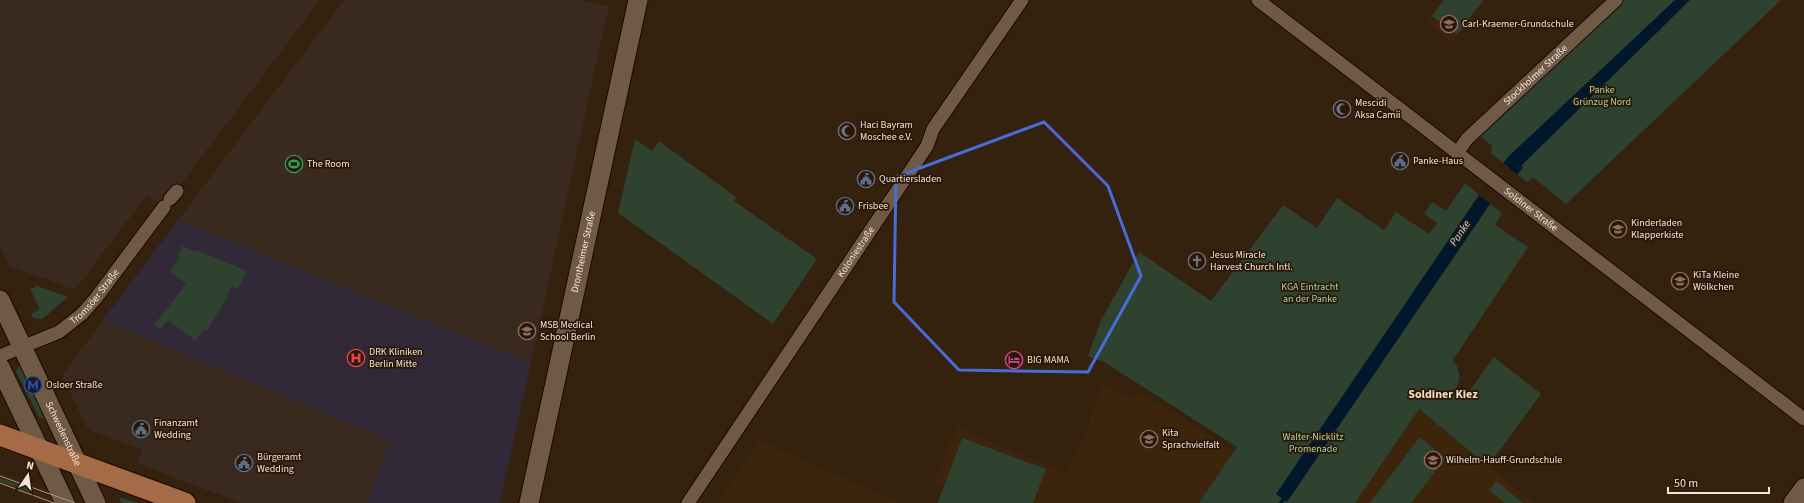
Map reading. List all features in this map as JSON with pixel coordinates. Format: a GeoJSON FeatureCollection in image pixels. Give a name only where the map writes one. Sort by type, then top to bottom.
{"type":"FeatureCollection","features":[{"type":"Feature","properties":{"kind":"main road","name":"Drontheimer Straße"},"geometry":{"type":"LineString","coordinates":[[529,503],[638,0]]}},
{"type":"Feature","properties":{"kind":"main road","name":"Schwedenstraße"},"geometry":{"type":"LineString","coordinates":[[0,300],[96,503]]}},
{"type":"Feature","properties":{"kind":"main road"},"geometry":{"type":"LineString","coordinates":[[0,367],[65,503]]}},
{"type":"Feature","properties":{"kind":"main road"},"geometry":{"type":"LineString","coordinates":[[0,435],[185,503]]}},
{"type":"Feature","properties":{"kind":"main road"},"geometry":{"type":"LineString","coordinates":[[1793,503],[1804,488]]}},
{"type":"Feature","properties":{"kind":"street","name":"Koloniestraße"},"geometry":{"type":"LineString","coordinates":[[688,503],[927,146],[933,129],[1022,0]]}},
{"type":"Feature","properties":{"kind":"street","name":"Soldiner Straße"},"geometry":{"type":"LineString","coordinates":[[1258,0],[1457,153],[1516,196],[1804,419]]}},
{"type":"Feature","properties":{"kind":"street","name":"Stockholmer Straße"},"geometry":{"type":"LineString","coordinates":[[1457,153],[1467,139],[1616,0]]}},
{"type":"Feature","properties":{"kind":"street","name":"Tromsöer Straße"},"geometry":{"type":"LineString","coordinates":[[0,356],[59,332],[82,314],[96,298],[170,199]]}},
{"type":"Feature","properties":{"kind":"highlighted area"},"geometry":{"type":"Polygon","coordinates":[[[1044,122],[1108,186],[1141,276],[1088,372],[959,370],[894,302],[896,177],[1044,122]]]}},
{"type":"Feature","properties":{"kind":"shaded area"},"geometry":{"type":"Polygon","coordinates":[[[0,0],[320,0],[164,207],[147,195],[75,290],[9,266],[0,246],[0,0]]]}},
{"type":"Feature","properties":{"kind":"shaded area"},"geometry":{"type":"Polygon","coordinates":[[[344,0],[583,0],[609,6],[531,363],[178,220],[344,0]]]}},
{"type":"Feature","properties":{"kind":"shaded area","name":"Carl-Kraemer-Grundschule"},"geometry":{"type":"Polygon","coordinates":[[[1442,0],[1485,0],[1453,42],[1426,21],[1442,0]]]}},
{"type":"Feature","properties":{"kind":"shaded area","name":"DRK Kliniken Berlin Mitte"},"geometry":{"type":"Polygon","coordinates":[[[178,220],[531,363],[500,503],[367,503],[390,440],[103,320],[178,220]]]}},
{"type":"Feature","properties":{"kind":"shaded area"},"geometry":{"type":"Polygon","coordinates":[[[103,320],[390,440],[367,503],[241,503],[138,464],[142,450],[97,433],[86,426],[62,375],[103,320]]]}},
{"type":"Feature","properties":{"kind":"shaded area","name":"Kita Sprachvielfalt"},"geometry":{"type":"Polygon","coordinates":[[[1101,384],[1131,397],[1143,394],[1235,451],[1199,503],[936,503],[943,488],[933,483],[957,427],[1066,473],[1088,426],[1101,384]]]}},
{"type":"Feature","properties":{"kind":"shaded area","name":"Wilhelm-Hauff-Grundschule"},"geometry":{"type":"Polygon","coordinates":[[[1419,409],[1534,503],[1355,503],[1419,409]]]}},
{"type":"Feature","properties":{"kind":"shaded area"},"geometry":{"type":"Polygon","coordinates":[[[759,439],[787,453],[902,503],[717,503],[759,439]]]}},
{"type":"Feature","properties":{"kind":"shaded area"},"geometry":{"type":"Polygon","coordinates":[[[0,473],[50,491],[55,503],[42,502],[0,485],[0,473]]]}},
{"type":"Feature","properties":{"kind":"green space","name":"Carl-Kraemer-Grundschule"},"geometry":{"type":"Polygon","coordinates":[[[1444,0],[1483,0],[1457,34],[1432,16],[1444,0]]]}},
{"type":"Feature","properties":{"kind":"green space","name":"Panke Grünzug Nord"},"geometry":{"type":"Polygon","coordinates":[[[1623,0],[1781,0],[1566,204],[1533,177],[1527,182],[1491,153],[1492,146],[1480,136],[1623,0]]]}},
{"type":"Feature","properties":{"kind":"green space"},"geometry":{"type":"Polygon","coordinates":[[[635,139],[652,151],[659,141],[736,197],[734,201],[817,259],[773,324],[618,213],[635,139]]]}},
{"type":"Feature","properties":{"kind":"green space"},"geometry":{"type":"Polygon","coordinates":[[[1465,183],[1502,213],[1495,225],[1528,247],[1453,360],[1459,371],[1459,379],[1455,391],[1465,397],[1494,357],[1541,394],[1488,466],[1419,409],[1355,503],[1199,503],[1237,447],[1104,362],[1088,356],[1101,320],[1139,252],[1211,301],[1283,205],[1317,228],[1337,198],[1384,230],[1396,212],[1429,234],[1437,223],[1424,214],[1432,202],[1446,211],[1465,183]]]}},
{"type":"Feature","properties":{"kind":"green space"},"geometry":{"type":"Polygon","coordinates":[[[182,246],[247,271],[238,289],[232,286],[227,294],[229,295],[207,330],[204,329],[196,341],[168,320],[160,330],[154,325],[186,284],[170,271],[180,258],[178,256],[182,246]]]}},
{"type":"Feature","properties":{"kind":"green space"},"geometry":{"type":"Polygon","coordinates":[[[37,286],[68,297],[42,319],[33,318],[31,314],[40,309],[30,289],[37,286]]]}},
{"type":"Feature","properties":{"kind":"green space"},"geometry":{"type":"Polygon","coordinates":[[[20,364],[50,421],[39,417],[16,371],[20,364]]]}},
{"type":"Feature","properties":{"kind":"green space"},"geometry":{"type":"Polygon","coordinates":[[[1420,437],[1445,458],[1411,503],[1370,503],[1420,437]]]}},
{"type":"Feature","properties":{"kind":"green space"},"geometry":{"type":"Polygon","coordinates":[[[962,438],[1046,469],[1033,503],[938,503],[962,438]]]}},
{"type":"Feature","properties":{"kind":"green space"},"geometry":{"type":"Polygon","coordinates":[[[0,478],[31,489],[30,492],[0,481],[0,478]]]}},
{"type":"Feature","properties":{"kind":"green space"},"geometry":{"type":"Polygon","coordinates":[[[1496,481],[1523,503],[1505,503],[1489,490],[1496,481]]]}},
{"type":"Feature","properties":{"kind":"green space"},"geometry":{"type":"Polygon","coordinates":[[[119,497],[139,503],[121,503],[119,497]]]}},
{"type":"Feature","properties":{"kind":"water"},"geometry":{"type":"Polygon","coordinates":[[[1675,0],[1690,0],[1522,165],[1523,168],[1490,204],[1287,502],[1276,494],[1479,195],[1508,157],[1675,0]]]}},
{"type":"Feature","properties":{"kind":"pier"},"geometry":{"type":"Polygon","coordinates":[[[1503,163],[1519,176],[1492,205],[1477,194],[1503,163]]]}},
{"type":"Feature","properties":{"kind":"waterway","name":"Panke"},"geometry":{"type":"LineString","coordinates":[[1281,503],[1286,495]]}},
{"type":"Feature","properties":{"kind":"tram line"},"geometry":{"type":"LineString","coordinates":[[0,476],[75,503]]}},
{"type":"Feature","properties":{"kind":"tram line"},"geometry":{"type":"LineString","coordinates":[[0,483],[54,503]]}},
{"type":"Feature","properties":{"kind":"place","name":"Carl-Kraemer-Grundschule"},"geometry":{"type":"Point","coordinates":[1449,24]}},
{"type":"Feature","properties":{"kind":"place","name":"Mescidi Aksa Camii"},"geometry":{"type":"Point","coordinates":[1342,109]}},
{"type":"Feature","properties":{"kind":"place","name":"Haci Bayram Moschee e.V."},"geometry":{"type":"Point","coordinates":[847,131]}},
{"type":"Feature","properties":{"kind":"place","name":"Panke-Haus"},"geometry":{"type":"Point","coordinates":[1400,161]}},
{"type":"Feature","properties":{"kind":"place","name":"The Room"},"geometry":{"type":"Point","coordinates":[294,164]}},
{"type":"Feature","properties":{"kind":"place","name":"Quartiersladen"},"geometry":{"type":"Point","coordinates":[866,179]}},
{"type":"Feature","properties":{"kind":"place","name":"Frisbee"},"geometry":{"type":"Point","coordinates":[845,206]}},
{"type":"Feature","properties":{"kind":"place","name":"Kinderladen Klapperkiste"},"geometry":{"type":"Point","coordinates":[1618,229]}},
{"type":"Feature","properties":{"kind":"place","name":"Jesus Miracle Harvest Church Intl."},"geometry":{"type":"Point","coordinates":[1197,261]}},
{"type":"Feature","properties":{"kind":"place","name":"KiTa Kleine Wölkchen"},"geometry":{"type":"Point","coordinates":[1680,281]}},
{"type":"Feature","properties":{"kind":"place","name":"MSB Medical School Berlin"},"geometry":{"type":"Point","coordinates":[527,331]}},
{"type":"Feature","properties":{"kind":"place","name":"DRK Kliniken Berlin Mitte"},"geometry":{"type":"Point","coordinates":[356,358]}},
{"type":"Feature","properties":{"kind":"place","name":"BIG MAMA"},"geometry":{"type":"Point","coordinates":[1014,360]}},
{"type":"Feature","properties":{"kind":"place","name":"Osloer Straße"},"geometry":{"type":"Point","coordinates":[33,385]}},
{"type":"Feature","properties":{"kind":"place","name":"Finanzamt Wedding"},"geometry":{"type":"Point","coordinates":[141,429]}},
{"type":"Feature","properties":{"kind":"place","name":"Kita Sprachvielfalt"},"geometry":{"type":"Point","coordinates":[1149,439]}},
{"type":"Feature","properties":{"kind":"place","name":"Wilhelm-Hauff-Grundschule"},"geometry":{"type":"Point","coordinates":[1433,460]}},
{"type":"Feature","properties":{"kind":"place","name":"Bürgeramt Wedding"},"geometry":{"type":"Point","coordinates":[244,463]}},
{"type":"Feature","properties":{"kind":"district","name":"Soldiner Kiez"},"geometry":{"type":"Point","coordinates":[1443,394]}},
{"type":"Feature","properties":{"kind":"park label","name":"KGA Eintracht an der Panke"},"geometry":{"type":"Point","coordinates":[1310,292]}},
{"type":"Feature","properties":{"kind":"park label","name":"Walter-Nicklitz Promenade"},"geometry":{"type":"Point","coordinates":[1313,442]}}]}
